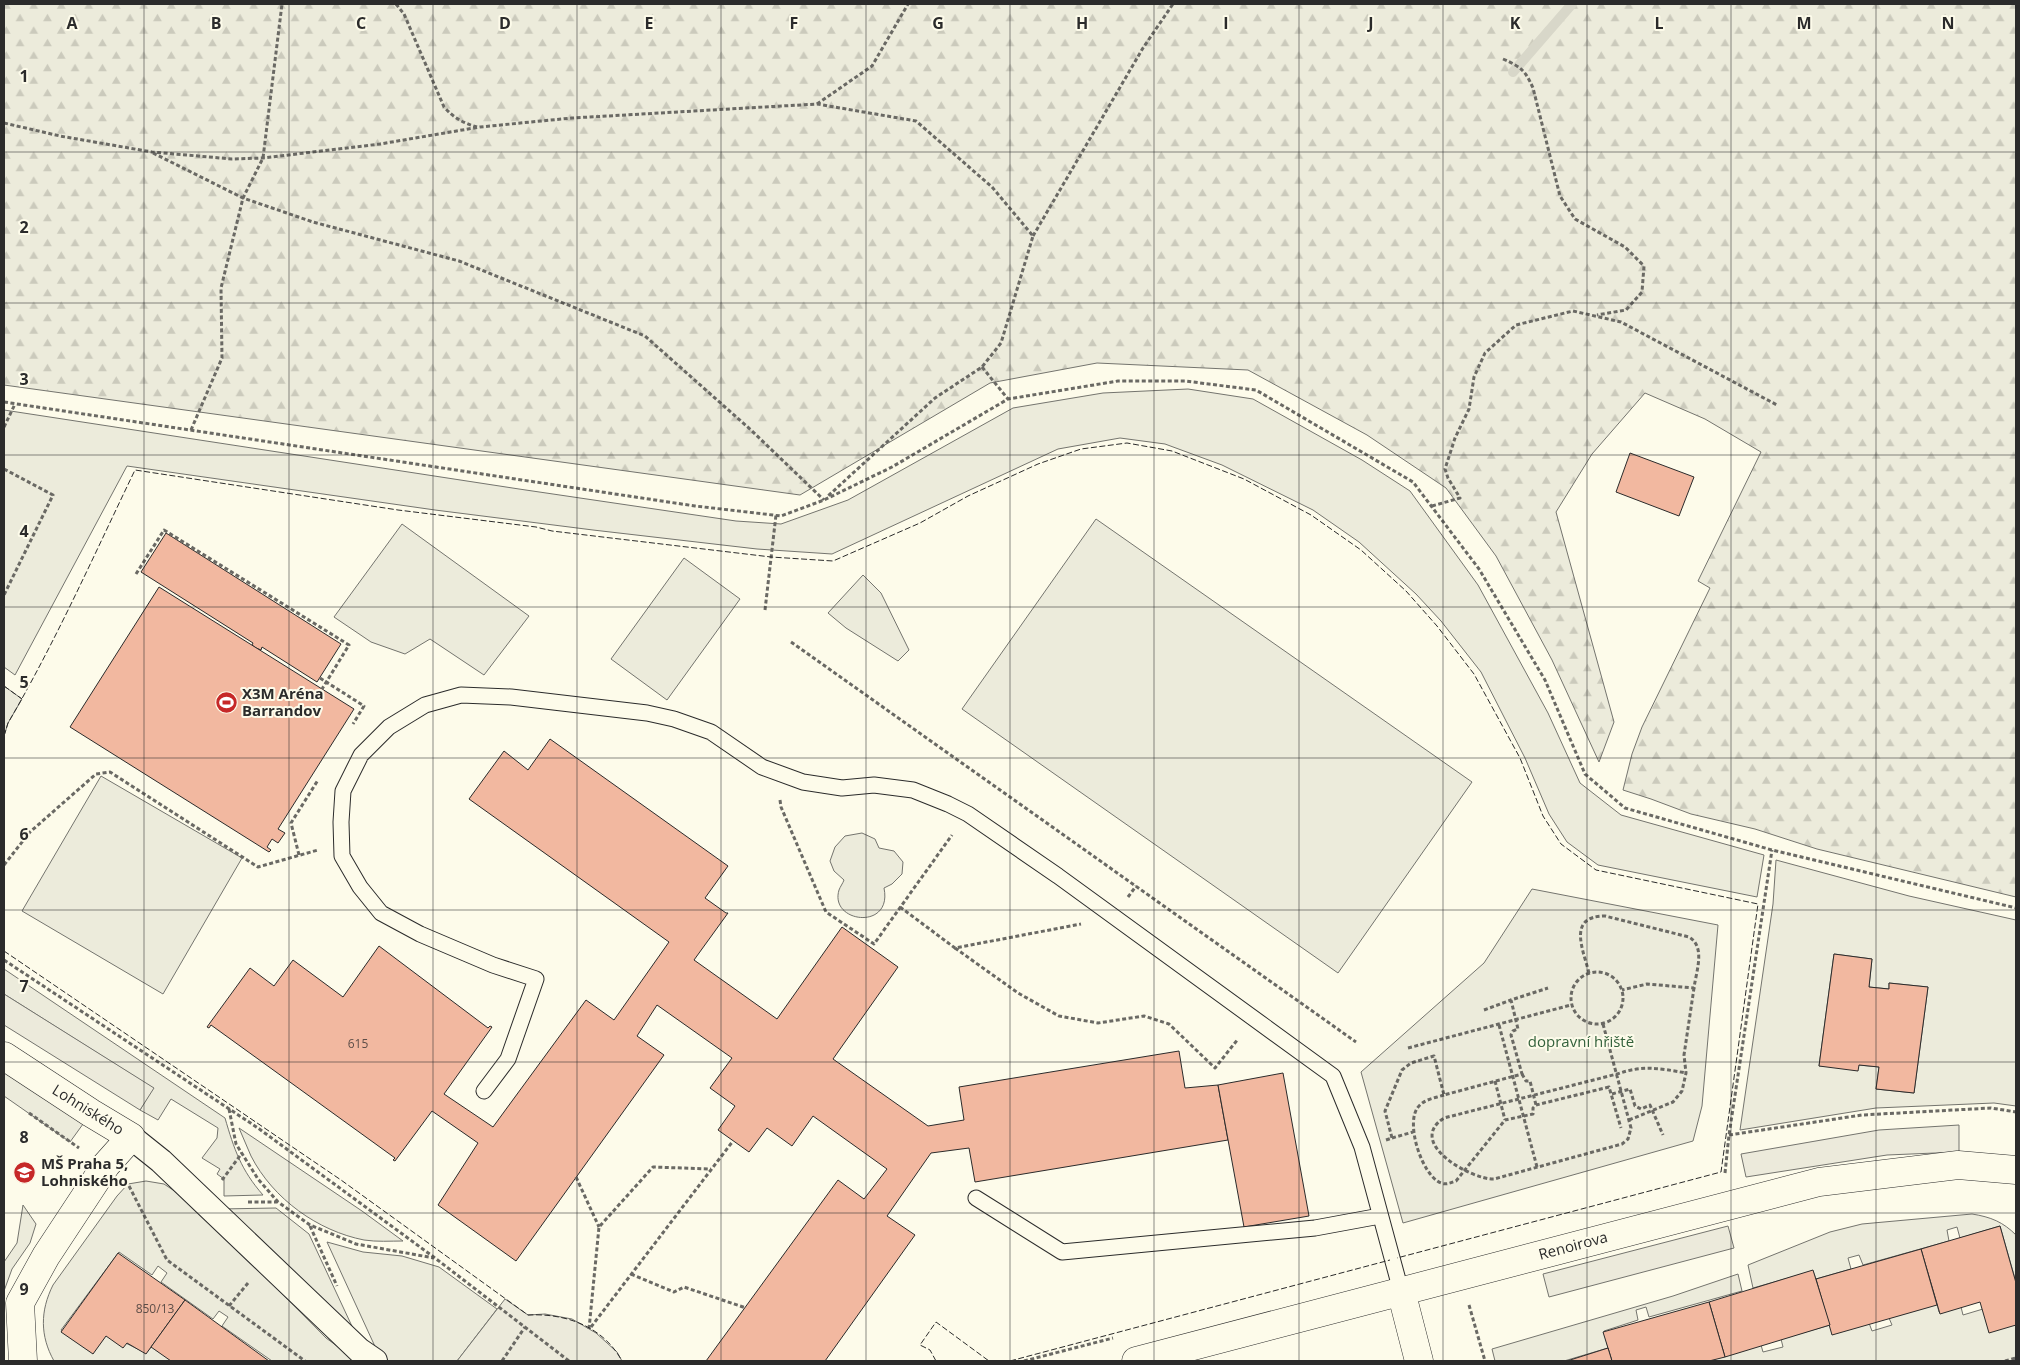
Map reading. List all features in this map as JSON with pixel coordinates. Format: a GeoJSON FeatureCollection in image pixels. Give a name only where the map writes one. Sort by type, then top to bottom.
{"type":"FeatureCollection","features":[{"type":"Feature","properties":{"kind":"street","name":"Lohniského"},"geometry":{"type":"LineString","coordinates":[[4,1056],[131,1137],[106,1165],[46,1256],[20,1303],[23,1361]]}},
{"type":"Feature","properties":{"kind":"street"},"geometry":{"type":"LineString","coordinates":[[131,1137],[162,1161],[360,1350],[375,1361]]}},
{"type":"Feature","properties":{"kind":"street","name":"Renoirova"},"geometry":{"type":"LineString","coordinates":[[1136,1361],[1819,1182],[1958,1165],[2016,1170]]}},
{"type":"Feature","properties":{"kind":"street"},"geometry":{"type":"LineString","coordinates":[[1401,1291],[1419,1361]]}},
{"type":"Feature","properties":{"kind":"lane"},"geometry":{"type":"LineString","coordinates":[[484,1091],[508,1059],[536,979],[475,958],[420,934],[381,913],[360,886],[342,856],[343,791],[361,755],[388,727],[425,705],[461,695],[511,697],[647,712],[674,718],[711,732],[762,767],[803,782],[842,788],[874,785],[912,790],[968,814],[1058,876],[1333,1076],[1362,1147],[1401,1291]]}},
{"type":"Feature","properties":{"kind":"lane"},"geometry":{"type":"LineString","coordinates":[[976,1198],[1062,1252],[1315,1228],[1380,1216]]}},
{"type":"Feature","properties":{"kind":"path"},"geometry":{"type":"LineString","coordinates":[[191,430],[222,358],[221,288],[243,198],[263,158],[282,4]]}},
{"type":"Feature","properties":{"kind":"path"},"geometry":{"type":"LineString","coordinates":[[396,4],[404,14],[444,107],[452,117],[464,123],[480,127]]}},
{"type":"Feature","properties":{"kind":"path"},"geometry":{"type":"LineString","coordinates":[[817,104],[872,66],[908,4]]}},
{"type":"Feature","properties":{"kind":"path"},"geometry":{"type":"LineString","coordinates":[[824,500],[935,398],[982,367],[1001,343],[1032,236],[1143,48],[1173,4]]}},
{"type":"Feature","properties":{"kind":"path"},"geometry":{"type":"LineString","coordinates":[[1502,59],[1519,66],[1526,73],[1533,88],[1560,196],[1575,219],[1625,247],[1644,266],[1642,292],[1626,310],[1594,316]]}},
{"type":"Feature","properties":{"kind":"path"},"geometry":{"type":"LineString","coordinates":[[4,123],[60,136],[152,152],[232,159],[263,158],[380,144],[480,127],[572,118],[817,104],[916,121],[992,187],[1032,236]]}},
{"type":"Feature","properties":{"kind":"path"},"geometry":{"type":"LineString","coordinates":[[152,152],[243,198],[314,222],[459,261],[645,336],[751,430],[824,500]]}},
{"type":"Feature","properties":{"kind":"path"},"geometry":{"type":"LineString","coordinates":[[1432,506],[1460,498],[1445,470],[1455,438],[1468,409],[1474,377],[1485,353],[1516,325],[1573,311],[1621,322],[1777,405]]}},
{"type":"Feature","properties":{"kind":"path"},"geometry":{"type":"LineString","coordinates":[[982,367],[1008,398]]}},
{"type":"Feature","properties":{"kind":"path"},"geometry":{"type":"LineString","coordinates":[[4,402],[695,506],[781,516],[824,500],[892,467],[1008,398],[1118,381],[1185,381],[1256,390],[1413,482],[1479,569],[1545,680],[1585,774],[1625,808],[1772,850],[2016,908]]}},
{"type":"Feature","properties":{"kind":"path"},"geometry":{"type":"LineString","coordinates":[[4,427],[15,404]]}},
{"type":"Feature","properties":{"kind":"path"},"geometry":{"type":"LineString","coordinates":[[4,469],[53,495],[4,595]]}},
{"type":"Feature","properties":{"kind":"path"},"geometry":{"type":"LineString","coordinates":[[765,610],[776,515]]}},
{"type":"Feature","properties":{"kind":"path"},"geometry":{"type":"LineString","coordinates":[[136,574],[164,530],[349,644],[322,689]]}},
{"type":"Feature","properties":{"kind":"path"},"geometry":{"type":"LineString","coordinates":[[792,642],[1356,1042]]}},
{"type":"Feature","properties":{"kind":"path"},"geometry":{"type":"LineString","coordinates":[[320,678],[366,706],[349,731]]}},
{"type":"Feature","properties":{"kind":"path"},"geometry":{"type":"LineString","coordinates":[[4,865],[30,832],[96,774],[110,772],[258,867],[341,844]]}},
{"type":"Feature","properties":{"kind":"path"},"geometry":{"type":"LineString","coordinates":[[776,772],[780,807],[826,912],[874,944],[950,837]]}},
{"type":"Feature","properties":{"kind":"path"},"geometry":{"type":"LineString","coordinates":[[299,855],[291,824],[322,773]]}},
{"type":"Feature","properties":{"kind":"path"},"geometry":{"type":"LineString","coordinates":[[1725,1177],[1729,1135],[1772,850]]}},
{"type":"Feature","properties":{"kind":"path"},"geometry":{"type":"LineString","coordinates":[[956,948],[1114,918],[1136,886]]}},
{"type":"Feature","properties":{"kind":"path"},"geometry":{"type":"LineString","coordinates":[[900,907],[1018,993],[1059,1016],[1098,1023],[1144,1016],[1169,1024],[1215,1068],[1254,1019]]}},
{"type":"Feature","properties":{"kind":"path"},"geometry":{"type":"LineString","coordinates":[[1589,973],[1580,938],[1581,927],[1588,919],[1596,916],[1605,916],[1689,937],[1694,940],[1699,953],[1684,1055],[1686,1073],[1682,1091],[1676,1100],[1629,1120]]}},
{"type":"Feature","properties":{"kind":"path"},"geometry":{"type":"LineString","coordinates":[[4,960],[229,1108],[435,1258],[569,1361]]}},
{"type":"Feature","properties":{"kind":"path"},"geometry":{"type":"LineString","coordinates":[[1601,972],[1608,974],[1620,985],[1622,990],[1620,1012],[1615,1018],[1603,1024],[1581,1020],[1570,1004],[1574,985],[1579,978],[1589,973],[1601,972]]}},
{"type":"Feature","properties":{"kind":"path"},"geometry":{"type":"LineString","coordinates":[[1622,990],[1647,984],[1694,988]]}},
{"type":"Feature","properties":{"kind":"path"},"geometry":{"type":"LineString","coordinates":[[1484,1010],[1548,988]]}},
{"type":"Feature","properties":{"kind":"path"},"geometry":{"type":"LineString","coordinates":[[1511,1000],[1518,1029],[1513,1030],[1511,1035],[1522,1074],[1526,1081],[1530,1081],[1536,1105]]}},
{"type":"Feature","properties":{"kind":"path"},"geometry":{"type":"LineString","coordinates":[[1408,1048],[1570,1004]]}},
{"type":"Feature","properties":{"kind":"path"},"geometry":{"type":"LineString","coordinates":[[1499,1024],[1537,1167]]}},
{"type":"Feature","properties":{"kind":"path"},"geometry":{"type":"LineString","coordinates":[[1603,1024],[1616,1074],[1629,1120],[1631,1132],[1622,1144],[1494,1179],[1483,1178],[1465,1170],[1444,1159],[1438,1152],[1433,1140],[1436,1127],[1444,1118],[1616,1074],[1634,1068],[1650,1067],[1686,1073]]}},
{"type":"Feature","properties":{"kind":"path"},"geometry":{"type":"LineString","coordinates":[[1392,1138],[1385,1111],[1402,1070],[1410,1063],[1434,1056],[1444,1095]]}},
{"type":"Feature","properties":{"kind":"path"},"geometry":{"type":"LineString","coordinates":[[1522,1074],[1425,1101],[1416,1109],[1412,1124],[1413,1132],[1425,1165],[1434,1179],[1440,1183],[1448,1184],[1456,1181],[1505,1120],[1533,1114],[1533,1108],[1536,1105],[1609,1086],[1621,1128]]}},
{"type":"Feature","properties":{"kind":"path"},"geometry":{"type":"LineString","coordinates":[[1495,1081],[1505,1120]]}},
{"type":"Feature","properties":{"kind":"path"},"geometry":{"type":"LineString","coordinates":[[1612,1094],[1630,1089],[1635,1106],[1641,1109],[1650,1105],[1663,1136]]}},
{"type":"Feature","properties":{"kind":"path"},"geometry":{"type":"LineString","coordinates":[[229,1108],[236,1144],[258,1179],[278,1202],[310,1225],[356,1244],[435,1258]]}},
{"type":"Feature","properties":{"kind":"path"},"geometry":{"type":"LineString","coordinates":[[1729,1135],[1862,1115],[1991,1108],[2016,1112]]}},
{"type":"Feature","properties":{"kind":"path"},"geometry":{"type":"LineString","coordinates":[[26,1111],[106,1165],[128,1184],[167,1260],[305,1361]]}},
{"type":"Feature","properties":{"kind":"path"},"geometry":{"type":"LineString","coordinates":[[1362,1147],[1413,1132]]}},
{"type":"Feature","properties":{"kind":"path"},"geometry":{"type":"LineString","coordinates":[[576,1177],[599,1227],[590,1329],[733,1141]]}},
{"type":"Feature","properties":{"kind":"path"},"geometry":{"type":"LineString","coordinates":[[599,1227],[653,1167],[711,1169]]}},
{"type":"Feature","properties":{"kind":"path"},"geometry":{"type":"LineString","coordinates":[[631,1274],[674,1292],[684,1287],[746,1308]]}},
{"type":"Feature","properties":{"kind":"path"},"geometry":{"type":"LineString","coordinates":[[229,1306],[239,1294]]}},
{"type":"Feature","properties":{"kind":"path"},"geometry":{"type":"LineString","coordinates":[[1467,1297],[1485,1361]]}},
{"type":"Feature","properties":{"kind":"path"},"geometry":{"type":"LineString","coordinates":[[502,1361],[525,1327]]}},
{"type":"Feature","properties":{"kind":"path"},"geometry":{"type":"LineString","coordinates":[[2005,1361],[2016,1358]]}},
{"type":"Feature","properties":{"kind":"green space"},"geometry":{"type":"Polygon","coordinates":[[[4,4],[2016,4],[2016,897],[1817,849],[1755,829],[1691,814],[1623,790],[1632,754],[1642,727],[1710,588],[1698,581],[1761,452],[1705,419],[1645,393],[1592,454],[1556,512],[1614,722],[1599,762],[1552,660],[1496,556],[1446,488],[1367,435],[1248,370],[1097,363],[990,383],[800,495],[4,385],[4,4]]]}},
{"type":"Feature","properties":{"kind":"green space"},"geometry":{"type":"Polygon","coordinates":[[[1188,389],[1253,399],[1362,460],[1410,491],[1478,585],[1548,713],[1580,783],[1621,815],[1764,855],[1757,897],[1598,865],[1567,842],[1549,814],[1525,758],[1481,672],[1441,621],[1416,594],[1359,542],[1313,510],[1222,465],[1165,444],[1120,438],[1058,449],[832,554],[757,549],[593,530],[435,510],[127,466],[15,675],[4,667],[4,410],[736,521],[781,524],[848,500],[1013,408],[1103,393],[1188,389]]]}},
{"type":"Feature","properties":{"kind":"green space"},"geometry":{"type":"Polygon","coordinates":[[[1096,519],[1472,782],[1338,973],[962,709],[1096,519]]]}},
{"type":"Feature","properties":{"kind":"green space"},"geometry":{"type":"Polygon","coordinates":[[[402,524],[529,616],[484,675],[430,639],[405,654],[371,642],[334,617],[402,524]]]}},
{"type":"Feature","properties":{"kind":"green space"},"geometry":{"type":"Polygon","coordinates":[[[684,558],[740,599],[667,700],[611,659],[684,558]]]}},
{"type":"Feature","properties":{"kind":"green space"},"geometry":{"type":"Polygon","coordinates":[[[863,575],[881,593],[909,650],[898,661],[846,628],[828,613],[863,575]]]}},
{"type":"Feature","properties":{"kind":"green space"},"geometry":{"type":"Polygon","coordinates":[[[4,686],[22,699],[8,723],[4,736],[4,686]]]}},
{"type":"Feature","properties":{"kind":"green space"},"geometry":{"type":"Polygon","coordinates":[[[101,776],[242,858],[163,994],[22,911],[101,776]]]}},
{"type":"Feature","properties":{"kind":"green space"},"geometry":{"type":"Polygon","coordinates":[[[862,833],[875,839],[879,848],[894,851],[903,862],[902,874],[892,884],[884,888],[884,902],[879,911],[871,916],[861,918],[843,910],[838,901],[839,890],[844,880],[834,871],[830,861],[835,847],[845,836],[862,833]]]}},
{"type":"Feature","properties":{"kind":"green space"},"geometry":{"type":"Polygon","coordinates":[[[1776,860],[1909,896],[2016,920],[2016,1106],[1994,1103],[1876,1108],[1740,1130],[1773,904],[1776,860]],[[1834,954],[1819,1066],[1859,1065],[1879,1067],[1876,1089],[1914,1093],[1928,987],[1889,983],[1889,989],[1869,987],[1872,959],[1834,954]]]}},
{"type":"Feature","properties":{"kind":"green space","name":"dopravní hřiště"},"geometry":{"type":"Polygon","coordinates":[[[1532,889],[1718,925],[1702,1106],[1693,1141],[1403,1223],[1361,1072],[1484,963],[1532,889]]]}},
{"type":"Feature","properties":{"kind":"green space"},"geometry":{"type":"Polygon","coordinates":[[[4,969],[225,1118],[239,1159],[255,1186],[263,1195],[224,1196],[224,1179],[217,1174],[220,1169],[202,1158],[217,1138],[218,1128],[171,1099],[158,1120],[140,1110],[153,1088],[4,994],[4,969]]]}},
{"type":"Feature","properties":{"kind":"green space"},"geometry":{"type":"Polygon","coordinates":[[[4,1056],[91,1113],[70,1142],[4,1096],[4,1056]]]}},
{"type":"Feature","properties":{"kind":"green space"},"geometry":{"type":"Polygon","coordinates":[[[239,1128],[403,1241],[369,1241],[347,1236],[314,1221],[298,1211],[271,1186],[260,1172],[239,1128]]]}},
{"type":"Feature","properties":{"kind":"green space"},"geometry":{"type":"Polygon","coordinates":[[[146,1181],[164,1184],[179,1194],[258,1269],[326,1338],[358,1361],[272,1361],[222,1326],[228,1317],[219,1311],[213,1319],[161,1282],[167,1273],[158,1266],[152,1275],[119,1252],[61,1330],[93,1353],[107,1334],[146,1353],[152,1346],[173,1361],[54,1361],[46,1342],[43,1323],[46,1304],[53,1285],[117,1196],[128,1184],[146,1181]]]}},
{"type":"Feature","properties":{"kind":"green space"},"geometry":{"type":"Polygon","coordinates":[[[23,1205],[36,1224],[30,1243],[12,1269],[4,1291],[4,1262],[17,1243],[23,1205]]]}},
{"type":"Feature","properties":{"kind":"green space"},"geometry":{"type":"Polygon","coordinates":[[[276,1208],[309,1234],[357,1337],[220,1209],[276,1208]]]}},
{"type":"Feature","properties":{"kind":"green space"},"geometry":{"type":"Polygon","coordinates":[[[1972,1214],[1996,1221],[2016,1235],[2016,1282],[2000,1226],[1960,1238],[1957,1227],[1947,1230],[1949,1241],[1863,1265],[1859,1255],[1848,1258],[1851,1269],[1816,1279],[1813,1271],[1753,1288],[1748,1265],[1830,1232],[1862,1224],[1972,1214]]]}},
{"type":"Feature","properties":{"kind":"green space"},"geometry":{"type":"Polygon","coordinates":[[[327,1242],[363,1252],[402,1256],[439,1267],[497,1309],[457,1361],[389,1361],[378,1353],[327,1242]]]}},
{"type":"Feature","properties":{"kind":"green space"},"geometry":{"type":"Polygon","coordinates":[[[1738,1274],[1742,1291],[1649,1317],[1646,1307],[1636,1310],[1638,1320],[1604,1331],[1608,1348],[1564,1361],[1495,1361],[1492,1349],[1673,1296],[1738,1274]]]}},
{"type":"Feature","properties":{"kind":"green space"},"geometry":{"type":"Polygon","coordinates":[[[1937,1304],[1939,1312],[1961,1307],[1963,1315],[1983,1309],[1989,1331],[2016,1323],[2016,1361],[1704,1361],[1761,1345],[1763,1352],[1783,1347],[1781,1339],[1830,1325],[1869,1323],[1872,1331],[1892,1325],[1889,1318],[1937,1304]]]}},
{"type":"Feature","properties":{"kind":"shaded area"},"geometry":{"type":"Polygon","coordinates":[[[4,994],[154,1088],[140,1110],[4,1025],[4,994]]]}},
{"type":"Feature","properties":{"kind":"shaded area"},"geometry":{"type":"Polygon","coordinates":[[[1959,1125],[1959,1152],[1887,1155],[1746,1177],[1741,1154],[1879,1130],[1959,1125]]]}},
{"type":"Feature","properties":{"kind":"shaded area"},"geometry":{"type":"Polygon","coordinates":[[[1728,1226],[1734,1248],[1549,1297],[1543,1274],[1728,1226]]]}},
{"type":"Feature","properties":{"kind":"shaded area"},"geometry":{"type":"Polygon","coordinates":[[[505,1299],[528,1315],[545,1314],[572,1319],[596,1333],[617,1352],[622,1361],[457,1361],[505,1299]]]}},
{"type":"Feature","properties":{"kind":"building"},"geometry":{"type":"Polygon","coordinates":[[[1630,453],[1694,477],[1679,516],[1616,492],[1630,453]]]}},
{"type":"Feature","properties":{"kind":"building"},"geometry":{"type":"Polygon","coordinates":[[[166,533],[341,644],[317,682],[262,647],[261,650],[256,648],[252,645],[253,643],[141,572],[166,533]]]}},
{"type":"Feature","properties":{"kind":"building"},"geometry":{"type":"Polygon","coordinates":[[[159,587],[354,709],[278,829],[285,833],[278,843],[272,839],[267,847],[271,850],[269,852],[70,727],[159,587]]]}},
{"type":"Feature","properties":{"kind":"building"},"geometry":{"type":"Polygon","coordinates":[[[550,739],[728,866],[705,898],[728,913],[694,960],[777,1019],[842,927],[898,967],[833,1059],[928,1126],[964,1120],[959,1087],[1179,1051],[1185,1088],[1218,1085],[1228,1140],[975,1182],[969,1148],[931,1153],[887,1216],[915,1235],[825,1361],[706,1361],[838,1180],[864,1199],[887,1169],[813,1116],[792,1146],[767,1128],[749,1152],[718,1130],[735,1106],[710,1088],[732,1058],[657,1005],[637,1036],[664,1055],[516,1261],[438,1205],[478,1143],[432,1111],[395,1161],[393,1160],[395,1158],[211,1025],[209,1028],[207,1027],[250,968],[274,986],[293,960],[343,997],[379,946],[488,1028],[492,1027],[444,1094],[493,1127],[586,1000],[614,1020],[669,942],[469,799],[504,751],[528,770],[550,739]]]}},
{"type":"Feature","properties":{"kind":"building"},"geometry":{"type":"Polygon","coordinates":[[[1834,954],[1872,959],[1869,987],[1889,989],[1889,983],[1928,987],[1914,1093],[1876,1089],[1879,1067],[1859,1065],[1858,1071],[1819,1066],[1834,954]]]}},
{"type":"Feature","properties":{"kind":"building"},"geometry":{"type":"Polygon","coordinates":[[[1283,1073],[1309,1216],[1244,1227],[1218,1085],[1283,1073]]]}},
{"type":"Feature","properties":{"kind":"building"},"geometry":{"type":"Polygon","coordinates":[[[2000,1226],[2016,1283],[2016,1325],[1989,1333],[1980,1302],[1940,1314],[1921,1249],[2000,1226]]]}},
{"type":"Feature","properties":{"kind":"building"},"geometry":{"type":"Polygon","coordinates":[[[1921,1249],[1937,1305],[1832,1335],[1816,1279],[1921,1249]]]}},
{"type":"Feature","properties":{"kind":"building"},"geometry":{"type":"Polygon","coordinates":[[[118,1253],[185,1300],[146,1354],[127,1343],[123,1348],[106,1336],[93,1354],[61,1332],[118,1253]]]}},
{"type":"Feature","properties":{"kind":"building"},"geometry":{"type":"Polygon","coordinates":[[[1813,1270],[1830,1325],[1725,1357],[1709,1302],[1813,1270]]]}},
{"type":"Feature","properties":{"kind":"building"},"geometry":{"type":"Polygon","coordinates":[[[185,1300],[269,1361],[171,1361],[151,1347],[185,1300]]]}},
{"type":"Feature","properties":{"kind":"building"},"geometry":{"type":"Polygon","coordinates":[[[1709,1302],[1725,1357],[1709,1361],[1612,1361],[1603,1332],[1709,1302]]]}},
{"type":"Feature","properties":{"kind":"building"},"geometry":{"type":"Polygon","coordinates":[[[1608,1348],[1612,1361],[1567,1361],[1608,1348]]]}},
{"type":"Feature","properties":{"kind":"waterway"},"geometry":{"type":"LineString","coordinates":[[1513,72],[1572,4]]}},
{"type":"Feature","properties":{"kind":"fence"},"geometry":{"type":"LineString","coordinates":[[4,736],[8,723],[58,629],[135,470],[398,510],[536,527],[552,531],[771,557],[833,561],[920,523],[968,496],[1038,464],[1081,449],[1127,443],[1172,451],[1244,479],[1311,515],[1361,550],[1406,591],[1437,626],[1474,674],[1520,758],[1543,816],[1561,844],[1596,870],[1758,904],[1721,1172],[1397,1258]]}},
{"type":"Feature","properties":{"kind":"fence"},"geometry":{"type":"LineString","coordinates":[[4,686],[22,699]]}},
{"type":"Feature","properties":{"kind":"fence"},"geometry":{"type":"LineString","coordinates":[[4,951],[341,1180],[528,1315],[556,1316],[582,1324],[604,1339],[622,1361]]}},
{"type":"Feature","properties":{"kind":"fence"},"geometry":{"type":"LineString","coordinates":[[1010,1361],[1390,1260]]}},
{"type":"Feature","properties":{"kind":"fence"},"geometry":{"type":"LineString","coordinates":[[936,1361],[930,1350],[920,1345],[936,1322],[989,1361]]}},
{"type":"Feature","properties":{"kind":"place","name":"X3M Aréna Barrandov"},"geometry":{"type":"Point","coordinates":[226,703]}},
{"type":"Feature","properties":{"kind":"place","name":"MŠ Praha 5, Lohniského"},"geometry":{"type":"Point","coordinates":[25,1173]}}]}
